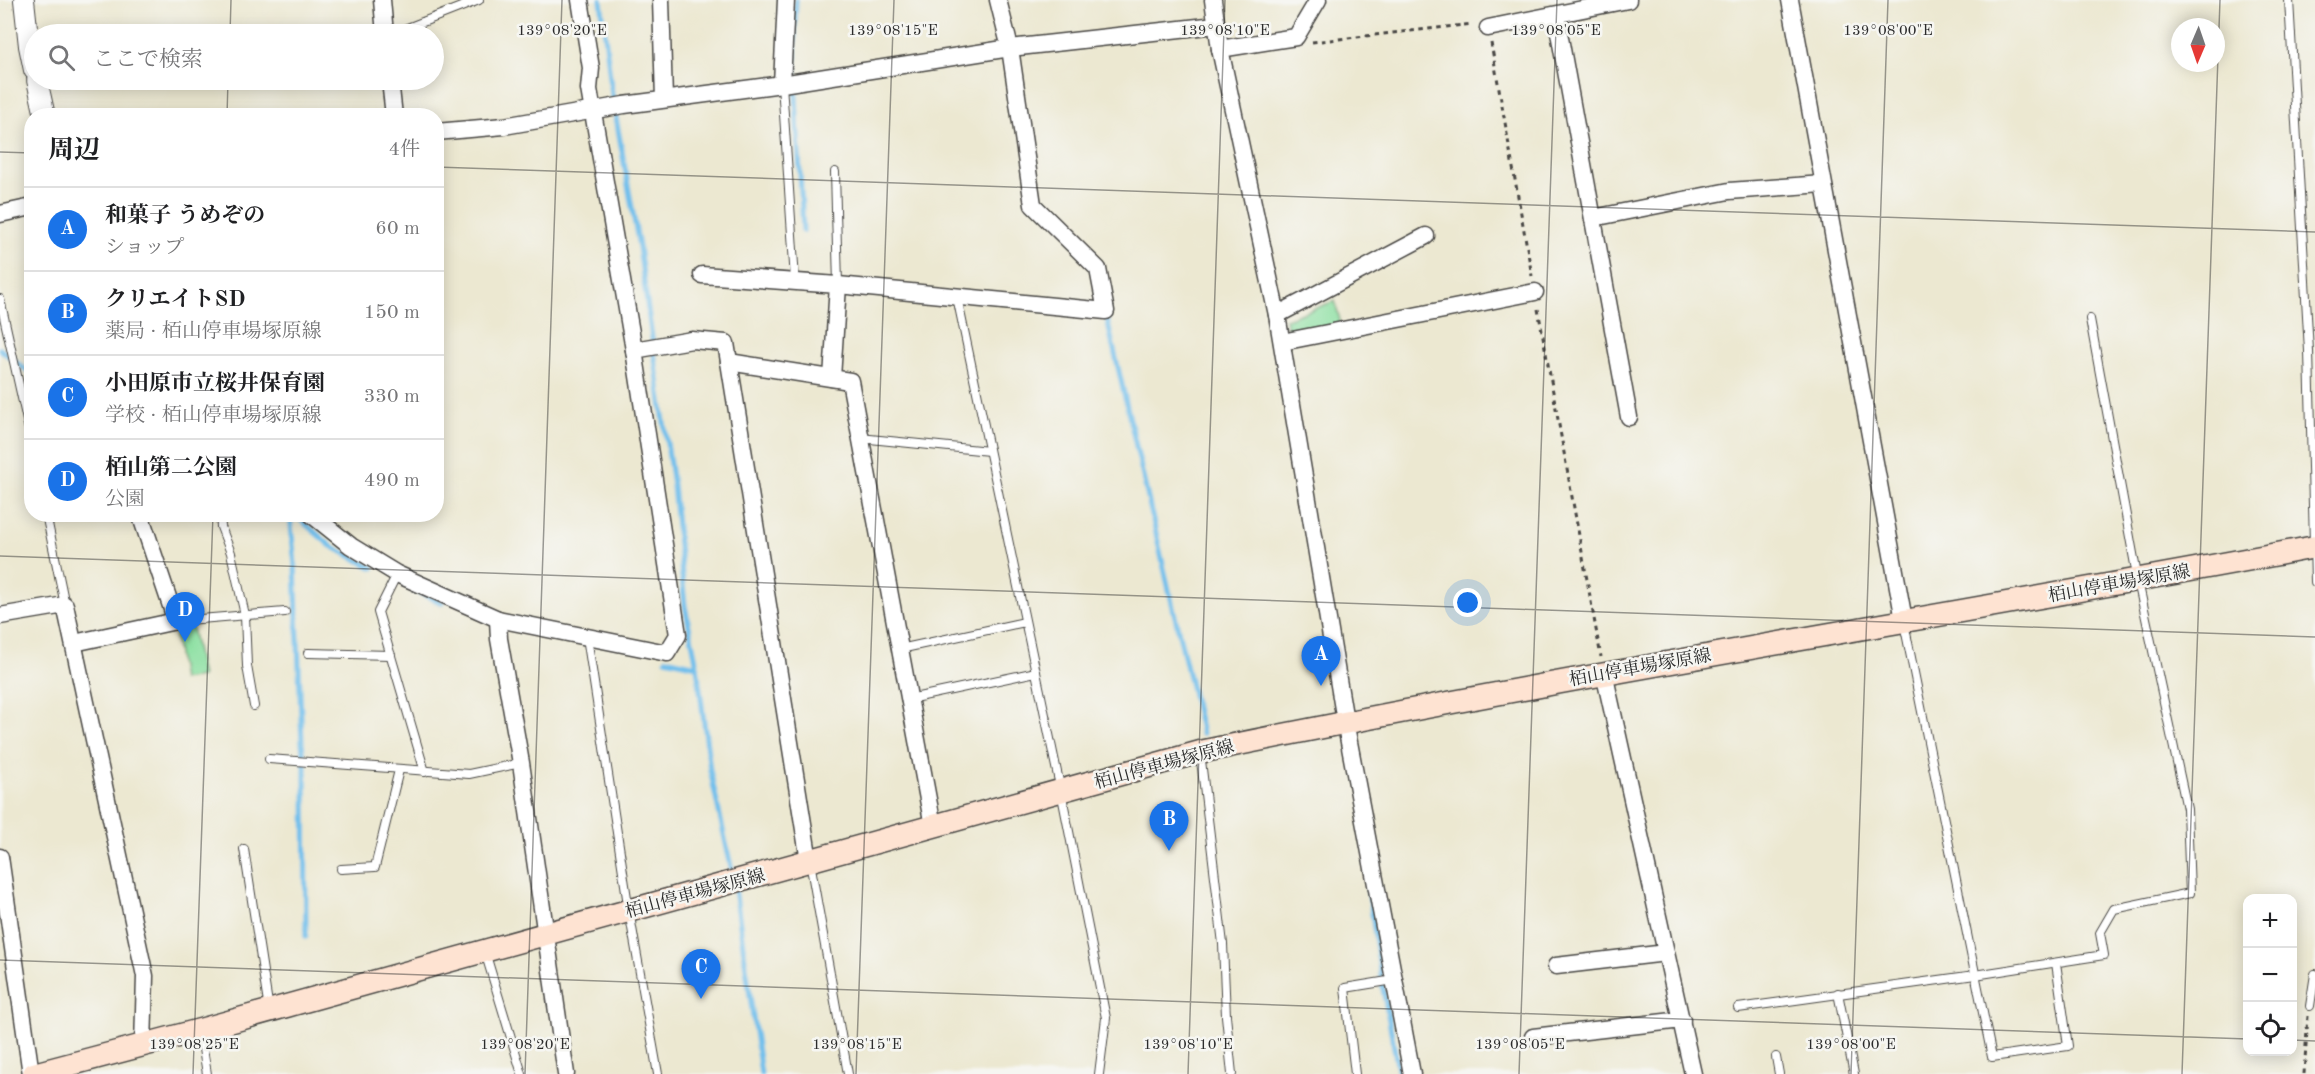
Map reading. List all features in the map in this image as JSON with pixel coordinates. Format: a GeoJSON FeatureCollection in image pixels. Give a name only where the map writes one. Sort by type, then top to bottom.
{"type":"FeatureCollection","features":[{"type":"Feature","properties":{"kind":"main road","name":"栢山停車場塚原線"},"geometry":{"type":"LineString","coordinates":[[33,1074],[143,1046],[1200,752],[1346,721],[1604,673],[2138,581],[2314,547]]}},
{"type":"Feature","properties":{"kind":"street"},"geometry":{"type":"LineString","coordinates":[[24,0],[27,24]]}},
{"type":"Feature","properties":{"kind":"street"},"geometry":{"type":"LineString","coordinates":[[382,0],[386,24]]}},
{"type":"Feature","properties":{"kind":"street"},"geometry":{"type":"LineString","coordinates":[[321,522],[351,546],[397,574],[498,619],[667,653],[678,635],[634,350],[589,89],[591,68],[580,0]]}},
{"type":"Feature","properties":{"kind":"street"},"geometry":{"type":"LineString","coordinates":[[661,0],[664,99]]}},
{"type":"Feature","properties":{"kind":"street"},"geometry":{"type":"LineString","coordinates":[[782,84],[786,0]]}},
{"type":"Feature","properties":{"kind":"street"},"geometry":{"type":"LineString","coordinates":[[702,275],[795,280],[1106,310],[1098,269],[1033,205],[1010,48],[998,0]]}},
{"type":"Feature","properties":{"kind":"street"},"geometry":{"type":"LineString","coordinates":[[1213,0],[1220,49],[1277,315],[1346,721],[1412,1074]]}},
{"type":"Feature","properties":{"kind":"street"},"geometry":{"type":"LineString","coordinates":[[1220,49],[1296,37],[1318,0]]}},
{"type":"Feature","properties":{"kind":"street"},"geometry":{"type":"LineString","coordinates":[[1488,28],[1628,0]]}},
{"type":"Feature","properties":{"kind":"street"},"geometry":{"type":"LineString","coordinates":[[1790,0],[1904,620]]}},
{"type":"Feature","properties":{"kind":"street"},"geometry":{"type":"LineString","coordinates":[[1556,16],[1629,417]]}},
{"type":"Feature","properties":{"kind":"street"},"geometry":{"type":"LineString","coordinates":[[444,131],[504,126],[624,105],[782,84],[1010,48],[1216,25]]}},
{"type":"Feature","properties":{"kind":"street"},"geometry":{"type":"LineString","coordinates":[[39,90],[43,108]]}},
{"type":"Feature","properties":{"kind":"street"},"geometry":{"type":"LineString","coordinates":[[391,90],[393,108]]}},
{"type":"Feature","properties":{"kind":"street"},"geometry":{"type":"LineString","coordinates":[[1593,218],[1729,191],[1823,184]]}},
{"type":"Feature","properties":{"kind":"street"},"geometry":{"type":"LineString","coordinates":[[0,214],[24,209]]}},
{"type":"Feature","properties":{"kind":"street"},"geometry":{"type":"LineString","coordinates":[[1277,315],[1426,236]]}},
{"type":"Feature","properties":{"kind":"street"},"geometry":{"type":"LineString","coordinates":[[832,378],[838,285]]}},
{"type":"Feature","properties":{"kind":"street"},"geometry":{"type":"LineString","coordinates":[[1282,342],[1535,292]]}},
{"type":"Feature","properties":{"kind":"street"},"geometry":{"type":"LineString","coordinates":[[634,350],[692,339],[726,343],[810,861]]}},
{"type":"Feature","properties":{"kind":"street"},"geometry":{"type":"LineString","coordinates":[[729,362],[850,381],[933,826]]}},
{"type":"Feature","properties":{"kind":"street"},"geometry":{"type":"LineString","coordinates":[[74,644],[176,621],[143,522]]}},
{"type":"Feature","properties":{"kind":"street"},"geometry":{"type":"LineString","coordinates":[[0,616],[65,605],[145,976],[143,1046]]}},
{"type":"Feature","properties":{"kind":"street"},"geometry":{"type":"LineString","coordinates":[[498,619],[499,639],[521,763],[566,1074]]}},
{"type":"Feature","properties":{"kind":"street"},"geometry":{"type":"LineString","coordinates":[[1604,673],[1693,1074]]}},
{"type":"Feature","properties":{"kind":"street"},"geometry":{"type":"LineString","coordinates":[[0,857],[33,1074]]}},
{"type":"Feature","properties":{"kind":"street"},"geometry":{"type":"LineString","coordinates":[[1556,966],[1666,953]]}},
{"type":"Feature","properties":{"kind":"street"},"geometry":{"type":"LineString","coordinates":[[1533,1036],[1682,1020]]}},
{"type":"Feature","properties":{"kind":"lane"},"geometry":{"type":"LineString","coordinates":[[412,24],[479,0]]}},
{"type":"Feature","properties":{"kind":"lane"},"geometry":{"type":"LineString","coordinates":[[2289,0],[2309,351],[2315,582]]}},
{"type":"Feature","properties":{"kind":"lane"},"geometry":{"type":"LineString","coordinates":[[782,84],[795,280]]}},
{"type":"Feature","properties":{"kind":"lane"},"geometry":{"type":"LineString","coordinates":[[835,172],[838,285]]}},
{"type":"Feature","properties":{"kind":"lane"},"geometry":{"type":"LineString","coordinates":[[957,297],[1061,791],[1106,1018],[1099,1074]]}},
{"type":"Feature","properties":{"kind":"lane"},"geometry":{"type":"LineString","coordinates":[[0,299],[24,407]]}},
{"type":"Feature","properties":{"kind":"lane"},"geometry":{"type":"LineString","coordinates":[[1738,1008],[2104,955],[2100,933],[2114,909],[2190,893],[2187,809],[2138,581],[2090,319]]}},
{"type":"Feature","properties":{"kind":"lane"},"geometry":{"type":"LineString","coordinates":[[860,438],[989,451]]}},
{"type":"Feature","properties":{"kind":"lane"},"geometry":{"type":"LineString","coordinates":[[48,522],[65,605]]}},
{"type":"Feature","properties":{"kind":"lane"},"geometry":{"type":"LineString","coordinates":[[221,522],[231,553],[246,615],[247,666],[254,706]]}},
{"type":"Feature","properties":{"kind":"lane"},"geometry":{"type":"LineString","coordinates":[[397,574],[378,612],[425,772]]}},
{"type":"Feature","properties":{"kind":"lane"},"geometry":{"type":"LineString","coordinates":[[176,621],[285,612]]}},
{"type":"Feature","properties":{"kind":"lane"},"geometry":{"type":"LineString","coordinates":[[1904,620],[1992,1057],[2068,1046],[2055,963]]}},
{"type":"Feature","properties":{"kind":"lane"},"geometry":{"type":"LineString","coordinates":[[900,649],[1025,622]]}},
{"type":"Feature","properties":{"kind":"lane"},"geometry":{"type":"LineString","coordinates":[[586,637],[629,911],[658,1074]]}},
{"type":"Feature","properties":{"kind":"lane"},"geometry":{"type":"LineString","coordinates":[[308,652],[391,655]]}},
{"type":"Feature","properties":{"kind":"lane"},"geometry":{"type":"LineString","coordinates":[[909,699],[1036,672]]}},
{"type":"Feature","properties":{"kind":"lane"},"geometry":{"type":"LineString","coordinates":[[1200,752],[1223,944],[1226,1016],[1232,1074]]}},
{"type":"Feature","properties":{"kind":"lane"},"geometry":{"type":"LineString","coordinates":[[269,759],[469,774],[521,763]]}},
{"type":"Feature","properties":{"kind":"lane"},"geometry":{"type":"LineString","coordinates":[[341,868],[375,867],[399,770]]}},
{"type":"Feature","properties":{"kind":"lane"},"geometry":{"type":"LineString","coordinates":[[244,849],[269,1010]]}},
{"type":"Feature","properties":{"kind":"lane"},"geometry":{"type":"LineString","coordinates":[[810,861],[848,1074]]}},
{"type":"Feature","properties":{"kind":"lane"},"geometry":{"type":"LineString","coordinates":[[485,951],[522,1074]]}},
{"type":"Feature","properties":{"kind":"lane"},"geometry":{"type":"LineString","coordinates":[[2310,1006],[2315,974]]}},
{"type":"Feature","properties":{"kind":"lane"},"geometry":{"type":"LineString","coordinates":[[1354,1074],[1345,988],[1394,980]]}},
{"type":"Feature","properties":{"kind":"lane"},"geometry":{"type":"LineString","coordinates":[[1838,993],[1854,1074]]}},
{"type":"Feature","properties":{"kind":"lane"},"geometry":{"type":"LineString","coordinates":[[200,1030],[207,1074]]}},
{"type":"Feature","properties":{"kind":"lane"},"geometry":{"type":"LineString","coordinates":[[1776,1057],[1779,1074]]}},
{"type":"Feature","properties":{"kind":"path"},"geometry":{"type":"LineString","coordinates":[[1296,37],[1311,42],[1487,22],[1604,673]]}},
{"type":"Feature","properties":{"kind":"path"},"geometry":{"type":"LineString","coordinates":[[2304,1074],[2306,1028],[2310,1006]]}},
{"type":"Feature","properties":{"kind":"green space"},"geometry":{"type":"Polygon","coordinates":[[[1335,301],[1341,325],[1289,334],[1286,319],[1335,301]]]}},
{"type":"Feature","properties":{"kind":"green space"},"geometry":{"type":"Polygon","coordinates":[[[173,623],[191,623],[202,677],[182,680],[173,623]]]}},
{"type":"Feature","properties":{"kind":"waterway"},"geometry":{"type":"LineString","coordinates":[[601,0],[612,95],[639,247],[673,485],[685,606],[697,666],[710,770],[733,876]]}},
{"type":"Feature","properties":{"kind":"waterway"},"geometry":{"type":"LineString","coordinates":[[796,0],[796,87],[803,231]]}},
{"type":"Feature","properties":{"kind":"waterway"},"geometry":{"type":"LineString","coordinates":[[1106,315],[1202,734]]}},
{"type":"Feature","properties":{"kind":"waterway"},"geometry":{"type":"LineString","coordinates":[[0,349],[24,368]]}},
{"type":"Feature","properties":{"kind":"waterway"},"geometry":{"type":"LineString","coordinates":[[291,522],[305,767],[306,937]]}},
{"type":"Feature","properties":{"kind":"waterway"},"geometry":{"type":"LineString","coordinates":[[303,522],[331,546],[373,568]]}},
{"type":"Feature","properties":{"kind":"waterway"},"geometry":{"type":"LineString","coordinates":[[413,590],[442,603]]}},
{"type":"Feature","properties":{"kind":"waterway"},"geometry":{"type":"LineString","coordinates":[[666,659],[697,666]]}},
{"type":"Feature","properties":{"kind":"waterway"},"geometry":{"type":"LineString","coordinates":[[1368,886],[1382,983],[1399,1074]]}},
{"type":"Feature","properties":{"kind":"waterway"},"geometry":{"type":"LineString","coordinates":[[735,889],[761,1074]]}},
{"type":"Feature","properties":{"kind":"place","name":"栢山第二公園"},"geometry":{"type":"Point","coordinates":[185,642]}},
{"type":"Feature","properties":{"kind":"place","name":"和菓子 うめぞの"},"geometry":{"type":"Point","coordinates":[1321,686]}},
{"type":"Feature","properties":{"kind":"place","name":"クリエイトSD"},"geometry":{"type":"Point","coordinates":[1169,851]}},
{"type":"Feature","properties":{"kind":"place","name":"小田原市立桜井保育園"},"geometry":{"type":"Point","coordinates":[701,999]}}]}
